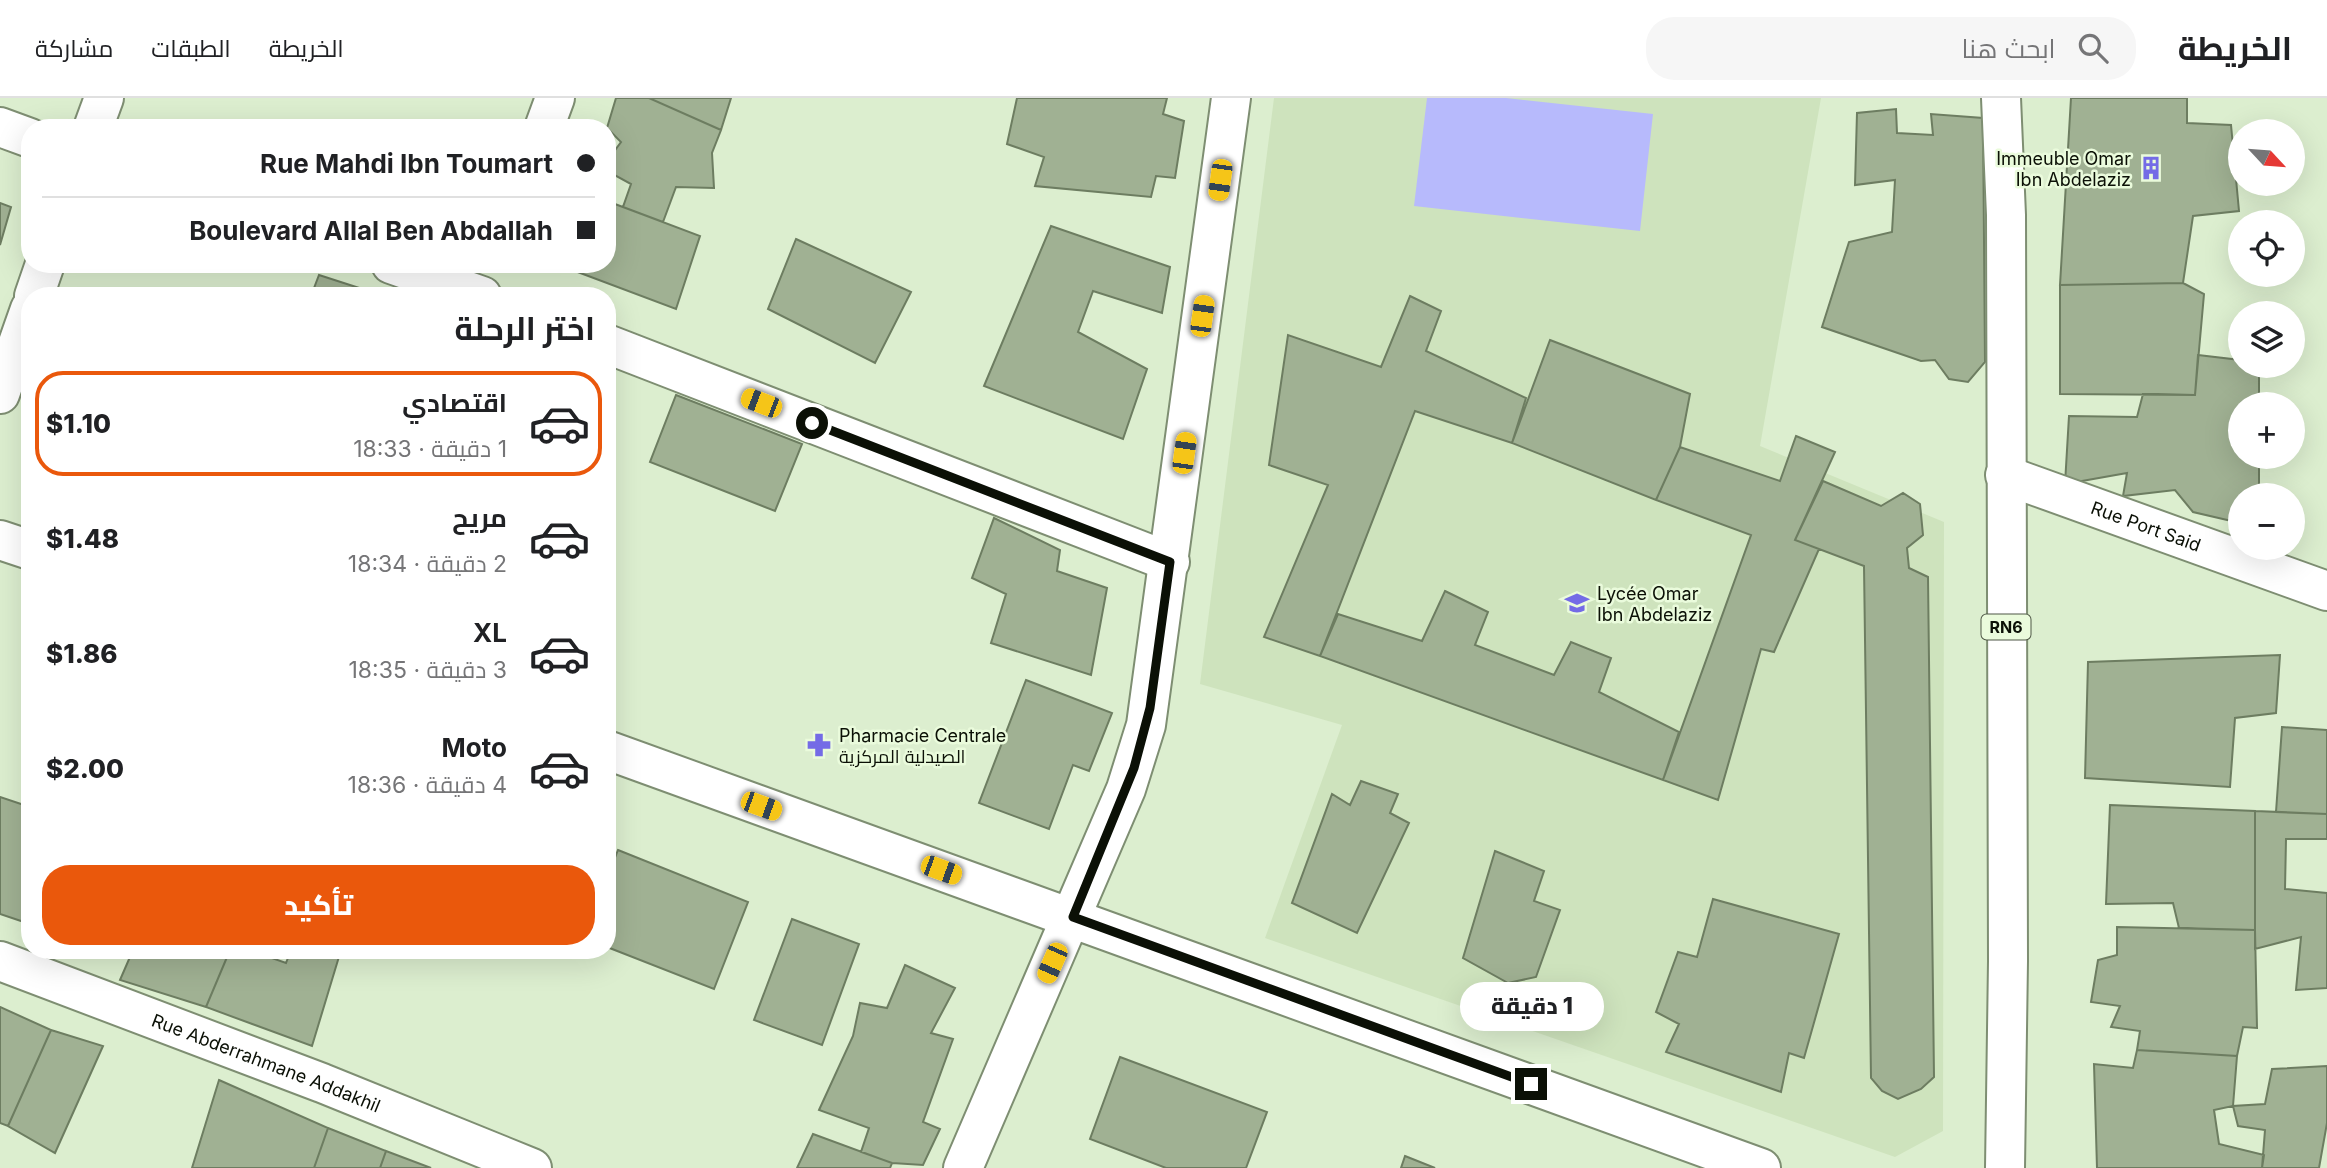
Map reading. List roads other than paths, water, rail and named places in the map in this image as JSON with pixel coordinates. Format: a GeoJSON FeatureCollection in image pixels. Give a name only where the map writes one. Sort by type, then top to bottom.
{"type":"FeatureCollection","features":[{"type":"Feature","properties":{"kind":"street"},"geometry":{"type":"LineString","coordinates":[[96,119],[104,98]]}},
{"type":"Feature","properties":{"kind":"street"},"geometry":{"type":"LineString","coordinates":[[547,119],[555,98]]}},
{"type":"Feature","properties":{"kind":"street"},"geometry":{"type":"LineString","coordinates":[[963,1168],[1126,789],[1150,708],[1231,98]]}},
{"type":"Feature","properties":{"kind":"street","name":"RN6"},"geometry":{"type":"LineString","coordinates":[[2001,98],[2006,215],[2008,961],[2005,1168]]}},
{"type":"Feature","properties":{"kind":"street"},"geometry":{"type":"LineString","coordinates":[[0,127],[21,135]]}},
{"type":"Feature","properties":{"kind":"street"},"geometry":{"type":"LineString","coordinates":[[416,273],[456,287]]}},
{"type":"Feature","properties":{"kind":"street"},"geometry":{"type":"LineString","coordinates":[[0,394],[21,334]]}},
{"type":"Feature","properties":{"kind":"street"},"geometry":{"type":"LineString","coordinates":[[616,347],[1170,562]]}},
{"type":"Feature","properties":{"kind":"street","name":"Rue Port Said"},"geometry":{"type":"LineString","coordinates":[[2005,475],[2327,591]]}},
{"type":"Feature","properties":{"kind":"street"},"geometry":{"type":"LineString","coordinates":[[0,540],[21,547]]}},
{"type":"Feature","properties":{"kind":"street"},"geometry":{"type":"LineString","coordinates":[[616,753],[1760,1168]]}},
{"type":"Feature","properties":{"kind":"street","name":"Rue Abderrahmane Addakhil"},"geometry":{"type":"LineString","coordinates":[[0,961],[322,1083],[532,1168]]}},
{"type":"Feature","properties":{"kind":"place","name":"Immeuble Omar Ibn Abdelaziz"},"geometry":{"type":"Point","coordinates":[2151,168]}},
{"type":"Feature","properties":{"kind":"place","name":"Lycée Omar Ibn Abdelaziz"},"geometry":{"type":"Point","coordinates":[1577,603]}},
{"type":"Feature","properties":{"kind":"place","name":"Pharmacie Centrale الصيدلية المركزية"},"geometry":{"type":"Point","coordinates":[819,745]}}]}
